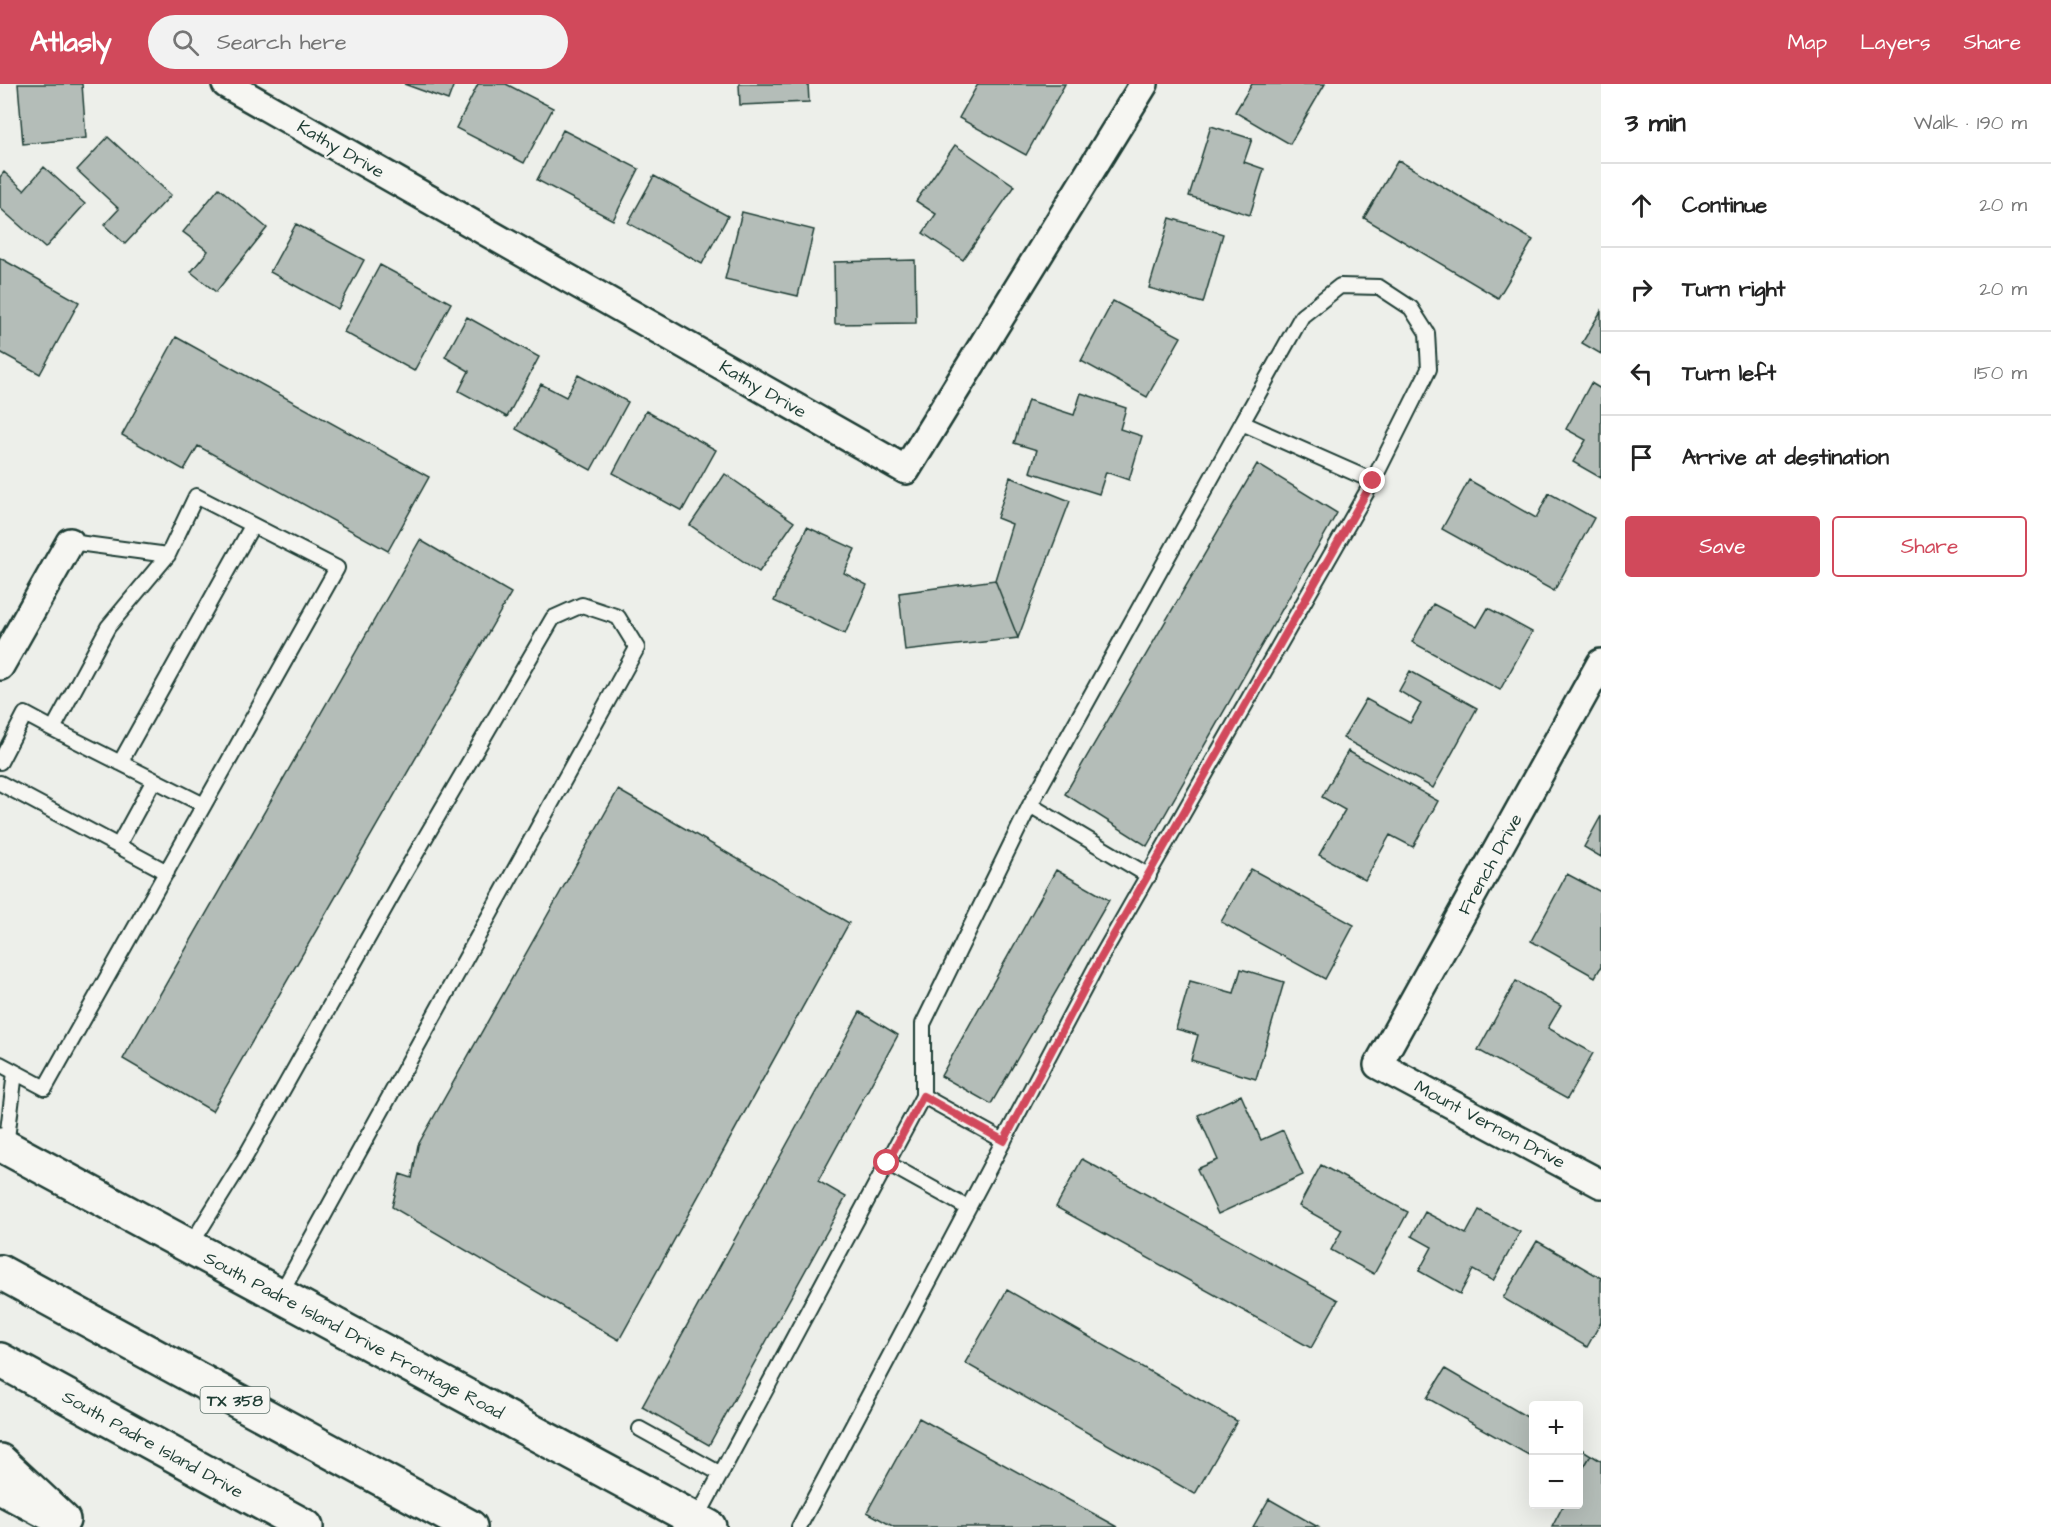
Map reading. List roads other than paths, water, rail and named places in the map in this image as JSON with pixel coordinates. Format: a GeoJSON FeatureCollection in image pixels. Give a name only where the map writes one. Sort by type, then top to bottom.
{"type":"FeatureCollection","features":[{"type":"Feature","properties":{"kind":"main road","name":"South Padre Island Drive Frontage Road"},"geometry":{"type":"LineString","coordinates":[[3,1145],[703,1524]]}},
{"type":"Feature","properties":{"kind":"main road","name":"TX 358"},"geometry":{"type":"LineString","coordinates":[[0,1272],[470,1527]]}},
{"type":"Feature","properties":{"kind":"main road","name":"South Padre Island Drive"},"geometry":{"type":"LineString","coordinates":[[0,1360],[306,1527]]}},
{"type":"Feature","properties":{"kind":"main road"},"geometry":{"type":"LineString","coordinates":[[0,1461],[69,1523]]}},
{"type":"Feature","properties":{"kind":"main road"},"geometry":{"type":"LineString","coordinates":[[0,1487],[69,1523]]}},
{"type":"Feature","properties":{"kind":"street","name":"Kathy Drive"},"geometry":{"type":"LineString","coordinates":[[226,84],[906,470],[1144,84]]}},
{"type":"Feature","properties":{"kind":"street"},"geometry":{"type":"LineString","coordinates":[[0,666],[70,542]]}},
{"type":"Feature","properties":{"kind":"street","name":"French Drive"},"geometry":{"type":"LineString","coordinates":[[1378,1065],[1601,663]]}},
{"type":"Feature","properties":{"kind":"street","name":"Mount Vernon Drive"},"geometry":{"type":"LineString","coordinates":[[1378,1065],[1601,1184]]}},
{"type":"Feature","properties":{"kind":"lane"},"geometry":{"type":"LineString","coordinates":[[703,1524],[721,1474],[923,1096],[923,1024],[1030,805],[1302,316],[1340,286],[1379,287],[1411,308],[1427,333],[1430,369],[1373,481],[1100,959],[799,1527]]}},
{"type":"Feature","properties":{"kind":"lane"},"geometry":{"type":"LineString","coordinates":[[1242,423],[1373,481]]}},
{"type":"Feature","properties":{"kind":"lane"},"geometry":{"type":"LineString","coordinates":[[0,1065],[45,1088],[337,568],[196,496],[168,555],[108,627],[53,729]]}},
{"type":"Feature","properties":{"kind":"lane"},"geometry":{"type":"LineString","coordinates":[[120,763],[252,526]]}},
{"type":"Feature","properties":{"kind":"lane"},"geometry":{"type":"LineString","coordinates":[[70,542],[168,555]]}},
{"type":"Feature","properties":{"kind":"lane"},"geometry":{"type":"LineString","coordinates":[[190,1246],[244,1159],[394,891],[553,618],[582,605],[618,617],[638,648],[280,1295]]}},
{"type":"Feature","properties":{"kind":"lane"},"geometry":{"type":"LineString","coordinates":[[0,762],[6,736],[25,714],[204,805]]}},
{"type":"Feature","properties":{"kind":"lane"},"geometry":{"type":"LineString","coordinates":[[118,846],[154,780]]}},
{"type":"Feature","properties":{"kind":"lane"},"geometry":{"type":"LineString","coordinates":[[0,783],[167,872]]}},
{"type":"Feature","properties":{"kind":"lane"},"geometry":{"type":"LineString","coordinates":[[1030,805],[1149,876]]}},
{"type":"Feature","properties":{"kind":"lane"},"geometry":{"type":"LineString","coordinates":[[3,1145],[15,1072]]}},
{"type":"Feature","properties":{"kind":"lane"},"geometry":{"type":"LineString","coordinates":[[923,1096],[1004,1141]]}},
{"type":"Feature","properties":{"kind":"lane"},"geometry":{"type":"LineString","coordinates":[[887,1163],[968,1208]]}},
{"type":"Feature","properties":{"kind":"lane"},"geometry":{"type":"LineString","coordinates":[[640,1429],[721,1474]]}}]}
